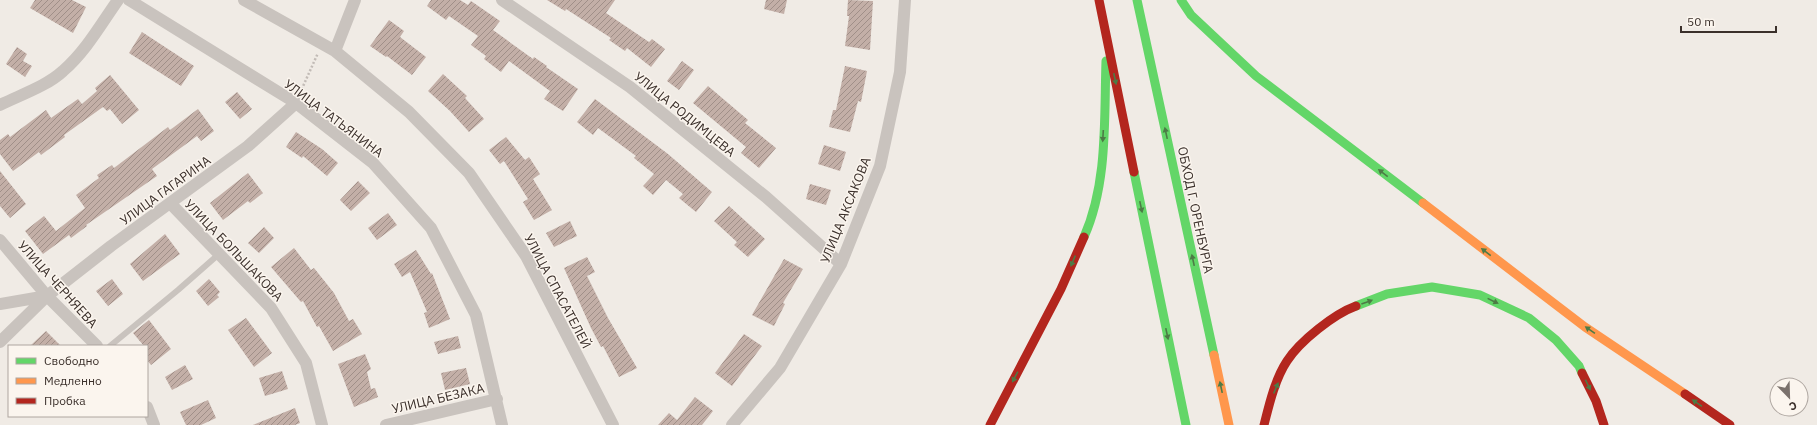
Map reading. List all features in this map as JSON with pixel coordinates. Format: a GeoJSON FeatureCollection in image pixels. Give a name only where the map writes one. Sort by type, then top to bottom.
{"type":"FeatureCollection","features":[{"type":"Feature","properties":{"kind":"main road"},"geometry":{"type":"LineString","coordinates":[[1099,0],[1186,425]]}},
{"type":"Feature","properties":{"kind":"main road","name":"ОБХОД Г. ОРЕНБУРГА"},"geometry":{"type":"LineString","coordinates":[[1137,0],[1229,425]]}},
{"type":"Feature","properties":{"kind":"main road"},"geometry":{"type":"LineString","coordinates":[[1182,0],[1191,15],[1262,81],[1585,327],[1730,425]]}},
{"type":"Feature","properties":{"kind":"main road"},"geometry":{"type":"LineString","coordinates":[[990,425],[1061,289],[1090,223],[1102,166],[1107,41]]}},
{"type":"Feature","properties":{"kind":"main road"},"geometry":{"type":"LineString","coordinates":[[1264,425],[1270,400],[1288,360],[1315,331],[1345,310],[1387,294],[1432,287],[1480,295],[1529,318],[1551,336],[1579,366],[1596,401],[1604,425]]}},
{"type":"Feature","properties":{"kind":"street"},"geometry":{"type":"LineString","coordinates":[[0,105],[62,72],[84,50],[118,0]]}},
{"type":"Feature","properties":{"kind":"street","name":"УЛИЦА ТАТЬЯНИНА"},"geometry":{"type":"LineString","coordinates":[[129,0],[296,103],[373,163],[431,228],[476,315],[502,425]]}},
{"type":"Feature","properties":{"kind":"street","name":"УЛИЦА СПАСАТЕЛЕЙ"},"geometry":{"type":"LineString","coordinates":[[244,0],[334,51],[409,112],[469,173],[526,256],[613,425]]}},
{"type":"Feature","properties":{"kind":"street"},"geometry":{"type":"LineString","coordinates":[[334,51],[355,0]]}},
{"type":"Feature","properties":{"kind":"street","name":"УЛИЦА РОДИМЦЕВА"},"geometry":{"type":"LineString","coordinates":[[502,0],[630,87],[766,197],[841,264]]}},
{"type":"Feature","properties":{"kind":"street","name":"УЛИЦА АКСАКОВА"},"geometry":{"type":"LineString","coordinates":[[732,425],[780,368],[841,264],[880,166],[900,72],[905,0]]}},
{"type":"Feature","properties":{"kind":"street","name":"УЛИЦА ГАГАРИНА"},"geometry":{"type":"LineString","coordinates":[[0,342],[47,296],[248,146],[296,103]]}},
{"type":"Feature","properties":{"kind":"street","name":"УЛИЦА БОЛЬШАКОВА"},"geometry":{"type":"LineString","coordinates":[[171,204],[271,308],[306,362],[322,425]]}},
{"type":"Feature","properties":{"kind":"street","name":"УЛИЦА ЧЕРНЯЕВА"},"geometry":{"type":"LineString","coordinates":[[0,240],[47,296],[96,345]]}},
{"type":"Feature","properties":{"kind":"street","name":"УЛИЦА ГАГАРИНА"},"geometry":{"type":"LineString","coordinates":[[0,304],[47,296]]}},
{"type":"Feature","properties":{"kind":"street","name":"УЛИЦА БЕЗАКА"},"geometry":{"type":"LineString","coordinates":[[386,425],[417,421],[497,399]]}},
{"type":"Feature","properties":{"kind":"street"},"geometry":{"type":"LineString","coordinates":[[148,410],[154,425]]}},
{"type":"Feature","properties":{"kind":"lane"},"geometry":{"type":"LineString","coordinates":[[111,345],[178,290],[218,254]]}},
{"type":"Feature","properties":{"kind":"path"},"geometry":{"type":"LineString","coordinates":[[296,103],[322,44]]}},
{"type":"Feature","properties":{"kind":"building"},"geometry":{"type":"Polygon","coordinates":[[[35,0],[72,0],[86,7],[73,33],[30,8],[35,0]]]}},
{"type":"Feature","properties":{"kind":"building"},"geometry":{"type":"Polygon","coordinates":[[[431,0],[460,0],[468,5],[471,1],[500,21],[493,30],[533,59],[534,57],[547,66],[546,67],[578,89],[563,111],[544,99],[550,91],[509,61],[501,72],[484,59],[486,56],[471,45],[478,36],[449,16],[446,20],[427,6],[431,0]]]}},
{"type":"Feature","properties":{"kind":"building"},"geometry":{"type":"Polygon","coordinates":[[[547,0],[615,0],[606,13],[649,42],[652,39],[665,49],[651,67],[627,48],[625,51],[609,40],[611,38],[566,9],[565,11],[547,0]]]}},
{"type":"Feature","properties":{"kind":"building"},"geometry":{"type":"Polygon","coordinates":[[[766,0],[787,0],[784,14],[764,9],[766,0]]]}},
{"type":"Feature","properties":{"kind":"building"},"geometry":{"type":"Polygon","coordinates":[[[848,0],[873,1],[870,50],[845,46],[849,16],[847,16],[848,0]]]}},
{"type":"Feature","properties":{"kind":"building"},"geometry":{"type":"Polygon","coordinates":[[[389,20],[404,31],[400,37],[426,57],[412,75],[387,56],[386,57],[370,46],[389,20]]]}},
{"type":"Feature","properties":{"kind":"building"},"geometry":{"type":"Polygon","coordinates":[[[142,32],[194,66],[181,86],[129,53],[142,32]]]}},
{"type":"Feature","properties":{"kind":"building"},"geometry":{"type":"Polygon","coordinates":[[[17,47],[27,54],[23,61],[32,66],[25,77],[6,64],[17,47]]]}},
{"type":"Feature","properties":{"kind":"building"},"geometry":{"type":"Polygon","coordinates":[[[682,61],[694,70],[679,90],[667,81],[682,61]]]}},
{"type":"Feature","properties":{"kind":"building"},"geometry":{"type":"Polygon","coordinates":[[[845,66],[867,71],[861,102],[858,101],[850,132],[829,127],[833,110],[836,110],[845,66]]]}},
{"type":"Feature","properties":{"kind":"building"},"geometry":{"type":"Polygon","coordinates":[[[443,74],[467,96],[465,98],[484,119],[469,132],[450,111],[428,91],[443,74]]]}},
{"type":"Feature","properties":{"kind":"building"},"geometry":{"type":"Polygon","coordinates":[[[110,75],[139,110],[122,124],[110,109],[107,111],[103,107],[64,135],[65,137],[41,155],[39,152],[13,171],[0,154],[0,140],[8,134],[10,137],[46,110],[51,118],[78,99],[82,104],[97,91],[95,88],[110,75]]]}},
{"type":"Feature","properties":{"kind":"building"},"geometry":{"type":"Polygon","coordinates":[[[708,86],[748,120],[745,123],[776,148],[759,168],[741,153],[746,147],[693,103],[708,86]]]}},
{"type":"Feature","properties":{"kind":"building"},"geometry":{"type":"Polygon","coordinates":[[[237,92],[252,109],[240,119],[225,102],[237,92]]]}},
{"type":"Feature","properties":{"kind":"building"},"geometry":{"type":"Polygon","coordinates":[[[595,99],[668,154],[712,192],[696,212],[679,198],[683,194],[666,180],[653,195],[643,186],[654,174],[634,158],[636,156],[598,128],[593,135],[577,122],[595,99]]]}},
{"type":"Feature","properties":{"kind":"building"},"geometry":{"type":"Polygon","coordinates":[[[198,109],[214,131],[201,141],[197,136],[152,169],[157,176],[86,225],[87,226],[71,238],[69,235],[43,254],[25,231],[44,216],[56,231],[85,208],[76,195],[99,178],[97,175],[112,165],[114,168],[168,127],[170,130],[198,109]]]}},
{"type":"Feature","properties":{"kind":"building"},"geometry":{"type":"Polygon","coordinates":[[[296,132],[322,149],[338,163],[327,176],[303,156],[302,158],[286,147],[296,132]]]}},
{"type":"Feature","properties":{"kind":"building"},"geometry":{"type":"Polygon","coordinates":[[[506,137],[525,160],[529,157],[540,174],[533,179],[552,210],[534,220],[523,202],[528,199],[504,161],[500,164],[489,150],[506,137]]]}},
{"type":"Feature","properties":{"kind":"building"},"geometry":{"type":"Polygon","coordinates":[[[824,145],[846,152],[840,171],[818,164],[824,145]]]}},
{"type":"Feature","properties":{"kind":"building"},"geometry":{"type":"Polygon","coordinates":[[[0,171],[26,204],[10,218],[0,206],[0,171]]]}},
{"type":"Feature","properties":{"kind":"building"},"geometry":{"type":"Polygon","coordinates":[[[248,173],[263,193],[250,203],[248,201],[223,220],[210,203],[248,173]]]}},
{"type":"Feature","properties":{"kind":"building"},"geometry":{"type":"Polygon","coordinates":[[[358,181],[370,193],[351,211],[340,200],[358,181]]]}},
{"type":"Feature","properties":{"kind":"building"},"geometry":{"type":"Polygon","coordinates":[[[810,184],[831,190],[826,205],[806,199],[810,184]]]}},
{"type":"Feature","properties":{"kind":"building"},"geometry":{"type":"Polygon","coordinates":[[[729,206],[765,239],[748,257],[734,245],[737,242],[714,221],[729,206]]]}},
{"type":"Feature","properties":{"kind":"building"},"geometry":{"type":"Polygon","coordinates":[[[388,213],[397,225],[377,240],[368,228],[388,213]]]}},
{"type":"Feature","properties":{"kind":"building"},"geometry":{"type":"Polygon","coordinates":[[[570,221],[577,236],[554,247],[546,233],[570,221]]]}},
{"type":"Feature","properties":{"kind":"building"},"geometry":{"type":"Polygon","coordinates":[[[264,227],[274,238],[259,253],[248,243],[264,227]]]}},
{"type":"Feature","properties":{"kind":"building"},"geometry":{"type":"Polygon","coordinates":[[[165,234],[180,254],[143,281],[130,264],[165,234]]]}},
{"type":"Feature","properties":{"kind":"building"},"geometry":{"type":"Polygon","coordinates":[[[294,248],[311,270],[314,268],[334,293],[349,321],[353,319],[362,334],[333,351],[319,326],[317,327],[303,301],[301,302],[271,267],[294,248]]]}},
{"type":"Feature","properties":{"kind":"building"},"geometry":{"type":"Polygon","coordinates":[[[416,250],[431,274],[432,273],[450,319],[429,328],[424,313],[427,312],[410,272],[402,277],[394,264],[416,250]]]}},
{"type":"Feature","properties":{"kind":"building"},"geometry":{"type":"Polygon","coordinates":[[[587,257],[595,272],[587,276],[608,318],[637,368],[619,377],[603,346],[601,347],[591,328],[564,268],[587,257]]]}},
{"type":"Feature","properties":{"kind":"building"},"geometry":{"type":"Polygon","coordinates":[[[784,259],[803,269],[783,303],[785,304],[774,326],[752,315],[784,259]]]}},
{"type":"Feature","properties":{"kind":"building"},"geometry":{"type":"Polygon","coordinates":[[[112,279],[123,294],[108,306],[96,291],[112,279]]]}},
{"type":"Feature","properties":{"kind":"building"},"geometry":{"type":"Polygon","coordinates":[[[209,279],[220,292],[217,295],[219,297],[208,306],[196,291],[209,279]]]}},
{"type":"Feature","properties":{"kind":"building"},"geometry":{"type":"Polygon","coordinates":[[[246,318],[272,353],[254,367],[228,330],[246,318]]]}},
{"type":"Feature","properties":{"kind":"building"},"geometry":{"type":"Polygon","coordinates":[[[149,320],[171,349],[151,365],[148,361],[148,345],[143,345],[133,333],[149,320]]]}},
{"type":"Feature","properties":{"kind":"building"},"geometry":{"type":"Polygon","coordinates":[[[46,331],[60,345],[31,345],[46,331]]]}},
{"type":"Feature","properties":{"kind":"building"},"geometry":{"type":"Polygon","coordinates":[[[744,334],[762,346],[732,386],[715,373],[744,334]]]}},
{"type":"Feature","properties":{"kind":"building"},"geometry":{"type":"Polygon","coordinates":[[[458,336],[461,348],[438,354],[434,342],[458,336]]]}},
{"type":"Feature","properties":{"kind":"building"},"geometry":{"type":"Polygon","coordinates":[[[365,354],[371,369],[367,372],[371,389],[375,388],[378,397],[354,407],[338,364],[365,354]]]}},
{"type":"Feature","properties":{"kind":"building"},"geometry":{"type":"Polygon","coordinates":[[[185,365],[193,379],[172,390],[165,377],[185,365]]]}},
{"type":"Feature","properties":{"kind":"building"},"geometry":{"type":"Polygon","coordinates":[[[466,368],[470,384],[445,390],[441,373],[466,368]]]}},
{"type":"Feature","properties":{"kind":"building"},"geometry":{"type":"Polygon","coordinates":[[[282,371],[288,389],[265,396],[259,378],[282,371]]]}},
{"type":"Feature","properties":{"kind":"building"},"geometry":{"type":"Polygon","coordinates":[[[695,397],[713,411],[702,425],[658,425],[669,413],[677,420],[695,397]]]}},
{"type":"Feature","properties":{"kind":"building"},"geometry":{"type":"Polygon","coordinates":[[[208,400],[216,418],[201,425],[186,425],[180,412],[208,400]]]}},
{"type":"Feature","properties":{"kind":"building"},"geometry":{"type":"Polygon","coordinates":[[[295,408],[300,423],[295,425],[253,425],[295,408]]]}},
{"type":"Feature","properties":{"kind":"traffic: fast"},"geometry":{"type":"LineString","coordinates":[[1137,0],[1214,355]]}},
{"type":"Feature","properties":{"kind":"traffic: fast"},"geometry":{"type":"LineString","coordinates":[[1181,0],[1191,15],[1256,76],[1423,203]]}},
{"type":"Feature","properties":{"kind":"traffic: fast"},"geometry":{"type":"LineString","coordinates":[[1084,237],[1092,216],[1101,173],[1106,61]]}},
{"type":"Feature","properties":{"kind":"traffic: fast"},"geometry":{"type":"LineString","coordinates":[[1134,172],[1186,425]]}},
{"type":"Feature","properties":{"kind":"traffic: fast"},"geometry":{"type":"LineString","coordinates":[[1356,306],[1387,294],[1432,287],[1480,295],[1529,318],[1556,340],[1579,366],[1582,373]]}},
{"type":"Feature","properties":{"kind":"traffic: slow"},"geometry":{"type":"LineString","coordinates":[[1423,203],[1585,327],[1685,394]]}},
{"type":"Feature","properties":{"kind":"traffic: slow"},"geometry":{"type":"LineString","coordinates":[[1214,355],[1229,425]]}},
{"type":"Feature","properties":{"kind":"traffic: jam"},"geometry":{"type":"LineString","coordinates":[[1099,0],[1134,172]]}},
{"type":"Feature","properties":{"kind":"traffic: jam"},"geometry":{"type":"LineString","coordinates":[[990,425],[1061,289],[1084,237]]}},
{"type":"Feature","properties":{"kind":"traffic: jam"},"geometry":{"type":"LineString","coordinates":[[1264,425],[1276,384],[1283,368],[1293,353],[1318,329],[1338,315],[1356,306]]}},
{"type":"Feature","properties":{"kind":"traffic: jam"},"geometry":{"type":"LineString","coordinates":[[1582,373],[1596,401],[1604,425]]}},
{"type":"Feature","properties":{"kind":"traffic: jam"},"geometry":{"type":"LineString","coordinates":[[1685,394],[1730,425]]}}]}
